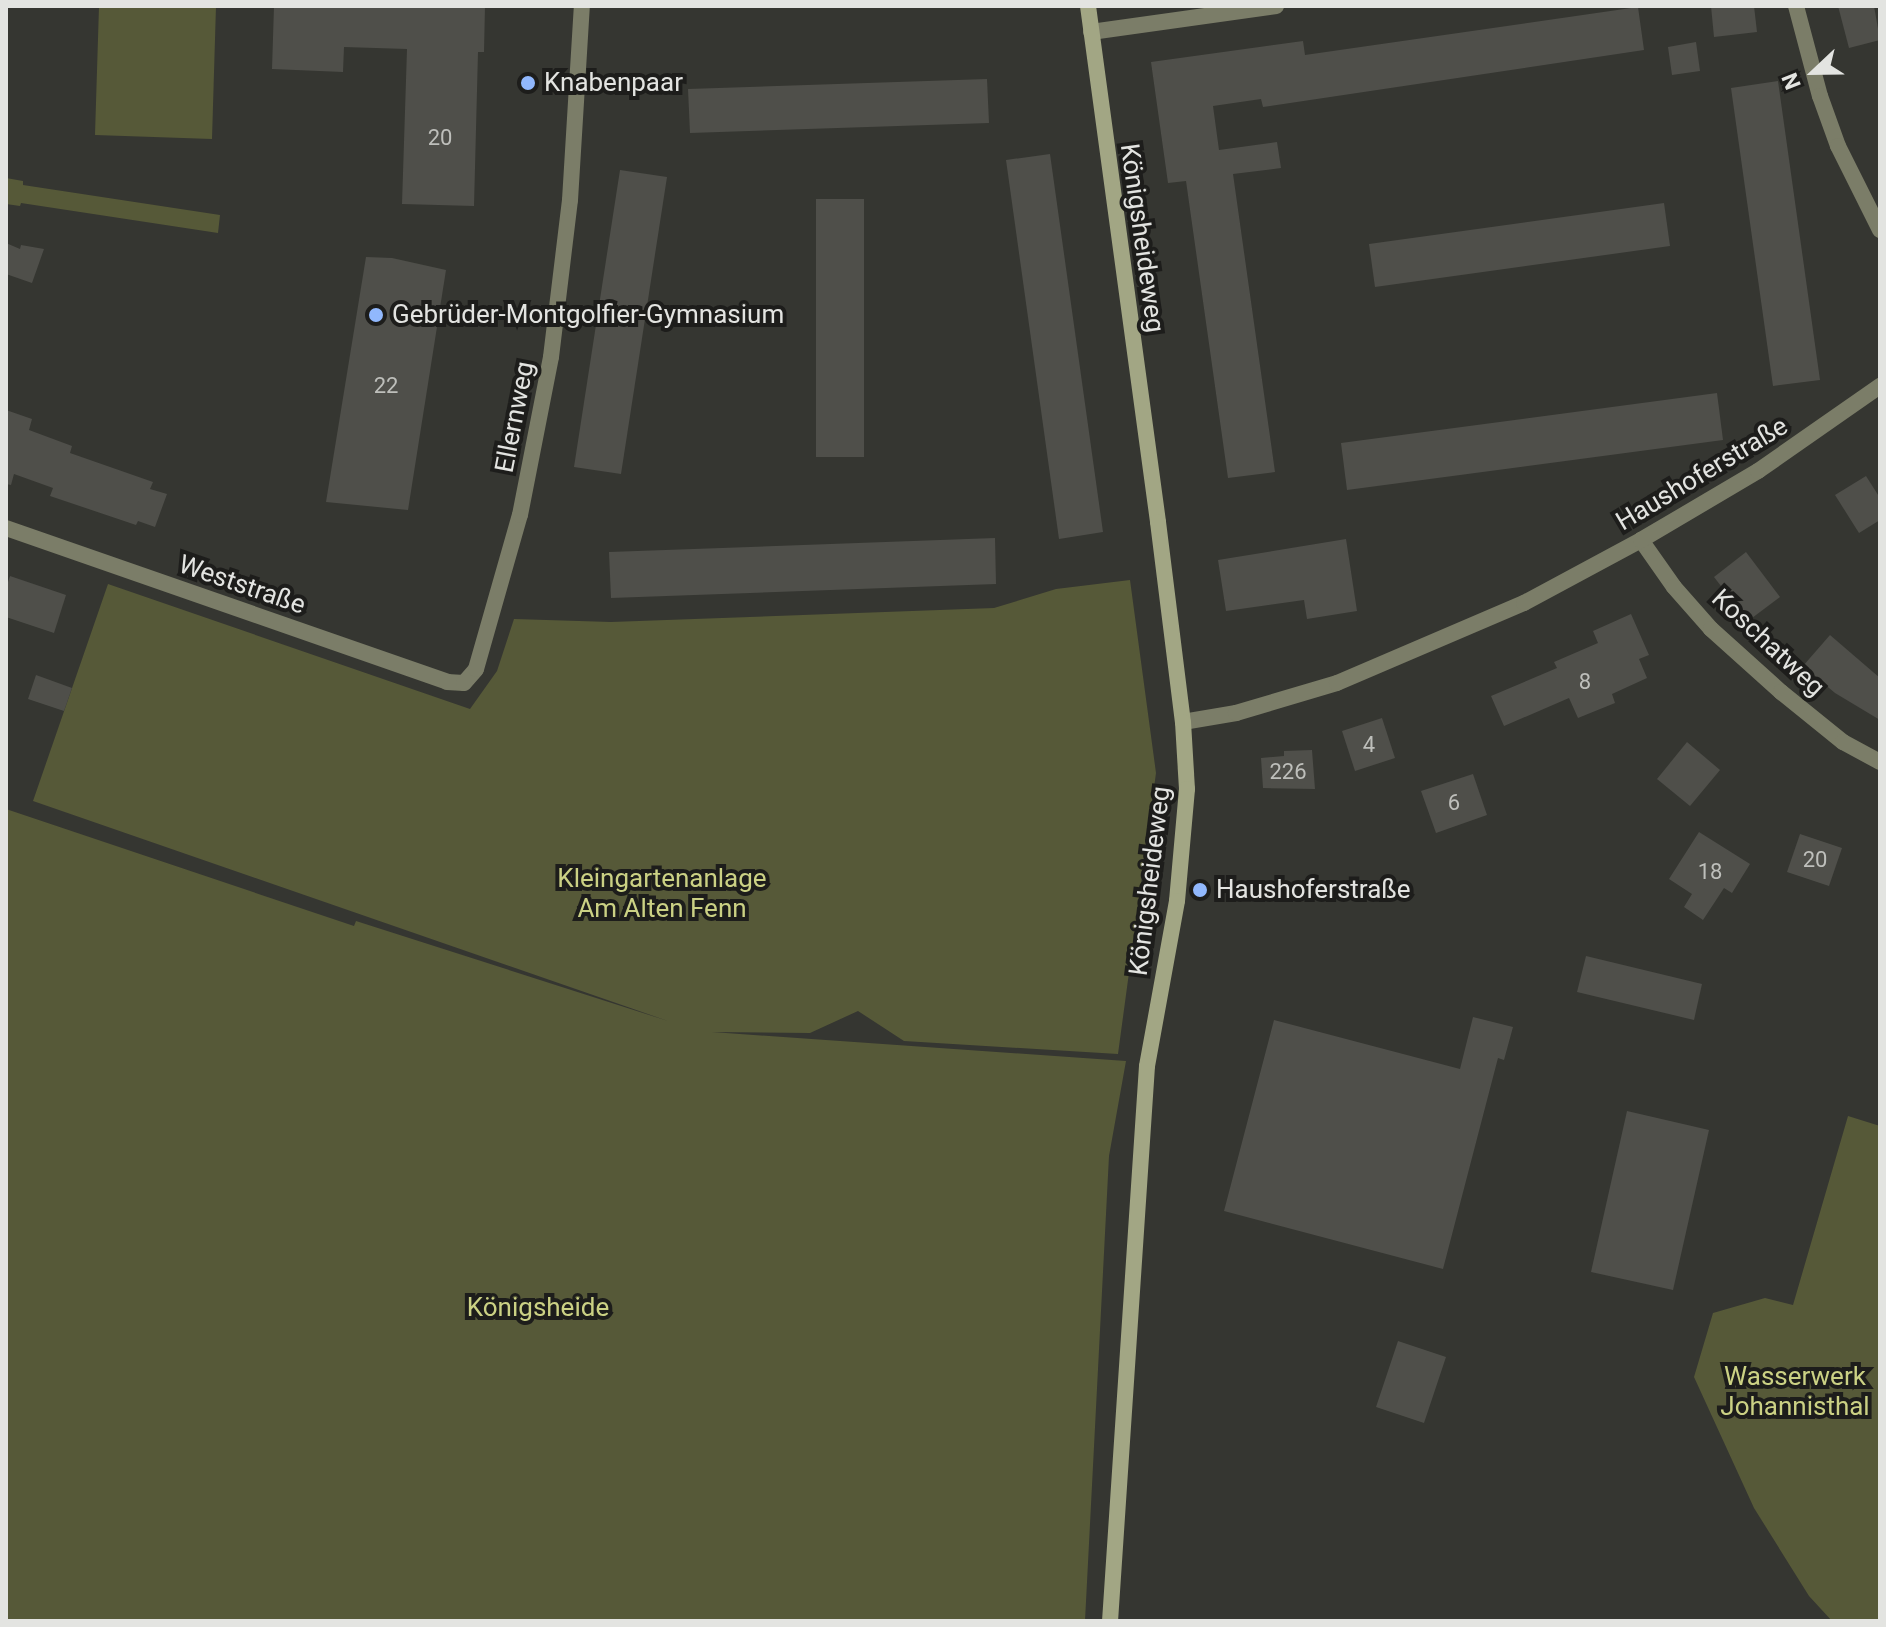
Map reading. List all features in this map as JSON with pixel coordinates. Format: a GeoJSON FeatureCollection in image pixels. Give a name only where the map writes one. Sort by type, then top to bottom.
{"type":"FeatureCollection","features":[{"type":"Feature","properties":{"kind":"street","name":"Ellernweg"},"geometry":{"type":"LineString","coordinates":[[464,683],[476,669],[520,515],[551,357],[570,200],[582,6]]}},
{"type":"Feature","properties":{"kind":"street","name":"Königsheideweg"},"geometry":{"type":"LineString","coordinates":[[1088,6],[1183,722],[1187,789],[1183,843],[1147,1066],[1110,1621]]}},
{"type":"Feature","properties":{"kind":"street"},"geometry":{"type":"LineString","coordinates":[[1091,32],[1276,6]]}},
{"type":"Feature","properties":{"kind":"street"},"geometry":{"type":"LineString","coordinates":[[1796,6],[1820,96],[1838,146],[1880,230]]}},
{"type":"Feature","properties":{"kind":"street","name":"Haushoferstraße"},"geometry":{"type":"LineString","coordinates":[[1183,722],[1236,713],[1337,683],[1524,603],[1641,540],[1758,471],[1880,386]]}},
{"type":"Feature","properties":{"kind":"street","name":"Weststraße"},"geometry":{"type":"LineString","coordinates":[[6,528],[447,682],[464,683]]}},
{"type":"Feature","properties":{"kind":"street","name":"Koschatweg"},"geometry":{"type":"LineString","coordinates":[[1641,540],[1674,587],[1711,629],[1843,742],[1880,762]]}},
{"type":"Feature","properties":{"kind":"green space"},"geometry":{"type":"Polygon","coordinates":[[[99,6],[216,6],[212,139],[95,135],[99,6]]]}},
{"type":"Feature","properties":{"kind":"green space"},"geometry":{"type":"Polygon","coordinates":[[[6,178],[23,181],[23,185],[220,215],[218,233],[21,203],[20,206],[6,204],[6,178]]]}},
{"type":"Feature","properties":{"kind":"green space"},"geometry":{"type":"Polygon","coordinates":[[[1130,580],[1156,773],[1118,1054],[904,1041],[858,1011],[810,1033],[712,1032],[1126,1061],[1109,1156],[1085,1621],[6,1621],[6,809],[354,926],[356,921],[668,1021],[33,801],[108,584],[470,709],[497,671],[514,619],[611,622],[994,608],[1056,589],[1130,580]]]}},
{"type":"Feature","properties":{"kind":"green space","name":"Wasserwerk Johannisthal"},"geometry":{"type":"Polygon","coordinates":[[[1848,1116],[1880,1126],[1880,1621],[1832,1621],[1809,1596],[1754,1508],[1694,1377],[1713,1313],[1765,1298],[1793,1305],[1848,1116]]]}},
{"type":"Feature","properties":{"kind":"building"},"geometry":{"type":"Polygon","coordinates":[[[274,6],[485,6],[484,52],[478,52],[474,206],[402,204],[407,49],[344,47],[343,72],[272,69],[274,6]]]}},
{"type":"Feature","properties":{"kind":"building"},"geometry":{"type":"Polygon","coordinates":[[[1711,6],[1754,6],[1757,32],[1714,37],[1711,6]]]}},
{"type":"Feature","properties":{"kind":"building"},"geometry":{"type":"Polygon","coordinates":[[[1838,6],[1874,6],[1880,40],[1849,48],[1838,6]]]}},
{"type":"Feature","properties":{"kind":"building"},"geometry":{"type":"Polygon","coordinates":[[[1638,7],[1644,50],[1263,107],[1261,99],[1213,106],[1219,150],[1277,142],[1281,168],[1233,174],[1275,472],[1228,478],[1186,181],[1168,183],[1151,62],[1303,41],[1305,55],[1638,7]]]}},
{"type":"Feature","properties":{"kind":"building"},"geometry":{"type":"Polygon","coordinates":[[[1696,42],[1700,71],[1672,75],[1668,47],[1696,42]]]}},
{"type":"Feature","properties":{"kind":"building"},"geometry":{"type":"Polygon","coordinates":[[[987,79],[989,123],[690,133],[688,89],[987,79]]]}},
{"type":"Feature","properties":{"kind":"building"},"geometry":{"type":"Polygon","coordinates":[[[1778,81],[1820,380],[1773,386],[1731,88],[1778,81]]]}},
{"type":"Feature","properties":{"kind":"building"},"geometry":{"type":"Polygon","coordinates":[[[1050,154],[1103,532],[1059,539],[1006,160],[1050,154]]]}},
{"type":"Feature","properties":{"kind":"building"},"geometry":{"type":"Polygon","coordinates":[[[620,170],[667,177],[621,474],[574,467],[620,170]]]}},
{"type":"Feature","properties":{"kind":"building"},"geometry":{"type":"Polygon","coordinates":[[[816,199],[864,199],[864,457],[816,457],[816,199]]]}},
{"type":"Feature","properties":{"kind":"building"},"geometry":{"type":"Polygon","coordinates":[[[1664,203],[1670,246],[1375,287],[1369,244],[1664,203]]]}},
{"type":"Feature","properties":{"kind":"building"},"geometry":{"type":"Polygon","coordinates":[[[6,243],[20,249],[21,245],[44,249],[32,283],[6,274],[6,243]]]}},
{"type":"Feature","properties":{"kind":"building"},"geometry":{"type":"Polygon","coordinates":[[[366,257],[392,258],[446,270],[408,510],[326,502],[366,257]]]}},
{"type":"Feature","properties":{"kind":"building"},"geometry":{"type":"Polygon","coordinates":[[[1717,393],[1723,440],[1347,490],[1341,443],[1717,393]]]}},
{"type":"Feature","properties":{"kind":"building"},"geometry":{"type":"Polygon","coordinates":[[[6,410],[32,419],[29,430],[72,446],[70,453],[153,482],[150,489],[167,494],[155,527],[138,521],[136,525],[50,496],[53,488],[14,474],[11,485],[6,484],[6,410]]]}},
{"type":"Feature","properties":{"kind":"building"},"geometry":{"type":"Polygon","coordinates":[[[1866,476],[1880,498],[1880,520],[1859,533],[1835,495],[1866,476]]]}},
{"type":"Feature","properties":{"kind":"building"},"geometry":{"type":"Polygon","coordinates":[[[995,538],[996,584],[611,598],[609,552],[995,538]]]}},
{"type":"Feature","properties":{"kind":"building"},"geometry":{"type":"Polygon","coordinates":[[[1346,539],[1357,611],[1307,619],[1304,600],[1226,611],[1218,560],[1346,539]]]}},
{"type":"Feature","properties":{"kind":"building"},"geometry":{"type":"Polygon","coordinates":[[[1746,552],[1780,597],[1748,621],[1714,577],[1746,552]]]}},
{"type":"Feature","properties":{"kind":"building"},"geometry":{"type":"Polygon","coordinates":[[[10,576],[66,595],[54,633],[6,617],[6,588],[10,576]]]}},
{"type":"Feature","properties":{"kind":"building"},"geometry":{"type":"Polygon","coordinates":[[[1631,614],[1649,655],[1639,659],[1647,678],[1612,694],[1615,703],[1578,718],[1569,698],[1504,726],[1491,696],[1557,668],[1554,662],[1598,643],[1593,631],[1631,614]]]}},
{"type":"Feature","properties":{"kind":"building"},"geometry":{"type":"Polygon","coordinates":[[[1830,635],[1880,678],[1880,720],[1835,693],[1803,666],[1830,635]]]}},
{"type":"Feature","properties":{"kind":"building"},"geometry":{"type":"Polygon","coordinates":[[[36,675],[72,688],[64,711],[28,699],[36,675]]]}},
{"type":"Feature","properties":{"kind":"building"},"geometry":{"type":"Polygon","coordinates":[[[1382,718],[1395,758],[1355,771],[1342,731],[1382,718]]]}},
{"type":"Feature","properties":{"kind":"building"},"geometry":{"type":"Polygon","coordinates":[[[1687,742],[1720,770],[1690,806],[1657,779],[1687,742]]]}},
{"type":"Feature","properties":{"kind":"building"},"geometry":{"type":"Polygon","coordinates":[[[1312,750],[1315,789],[1263,788],[1261,758],[1284,756],[1284,751],[1312,750]]]}},
{"type":"Feature","properties":{"kind":"building"},"geometry":{"type":"Polygon","coordinates":[[[1473,774],[1487,815],[1436,833],[1421,791],[1473,774]]]}},
{"type":"Feature","properties":{"kind":"building"},"geometry":{"type":"Polygon","coordinates":[[[1699,832],[1750,864],[1732,893],[1724,888],[1703,920],[1684,907],[1692,894],[1669,879],[1699,832]]]}},
{"type":"Feature","properties":{"kind":"building"},"geometry":{"type":"Polygon","coordinates":[[[1800,834],[1842,848],[1829,886],[1787,872],[1800,834]]]}},
{"type":"Feature","properties":{"kind":"building"},"geometry":{"type":"Polygon","coordinates":[[[1586,956],[1702,984],[1694,1020],[1577,992],[1586,956]]]}},
{"type":"Feature","properties":{"kind":"building"},"geometry":{"type":"Polygon","coordinates":[[[1473,1017],[1513,1027],[1504,1060],[1498,1058],[1443,1269],[1224,1211],[1274,1020],[1460,1069],[1473,1017]]]}},
{"type":"Feature","properties":{"kind":"building"},"geometry":{"type":"Polygon","coordinates":[[[1627,1111],[1709,1130],[1673,1290],[1591,1272],[1627,1111]]]}},
{"type":"Feature","properties":{"kind":"building"},"geometry":{"type":"Polygon","coordinates":[[[1398,1341],[1446,1357],[1424,1423],[1376,1407],[1398,1341]]]}},
{"type":"Feature","properties":{"kind":"place","name":"Knabenpaar"},"geometry":{"type":"Point","coordinates":[528,83]}},
{"type":"Feature","properties":{"kind":"place","name":"Gebrüder-Montgolfier-Gymnasium"},"geometry":{"type":"Point","coordinates":[376,315]}},
{"type":"Feature","properties":{"kind":"place","name":"Haushoferstraße"},"geometry":{"type":"Point","coordinates":[1200,890]}},
{"type":"Feature","properties":{"kind":"park label","name":"Kleingartenanlage Am Alten Fenn"},"geometry":{"type":"Point","coordinates":[662,894]}},
{"type":"Feature","properties":{"kind":"park label","name":"Königsheide"},"geometry":{"type":"Point","coordinates":[538,1308]}}]}
